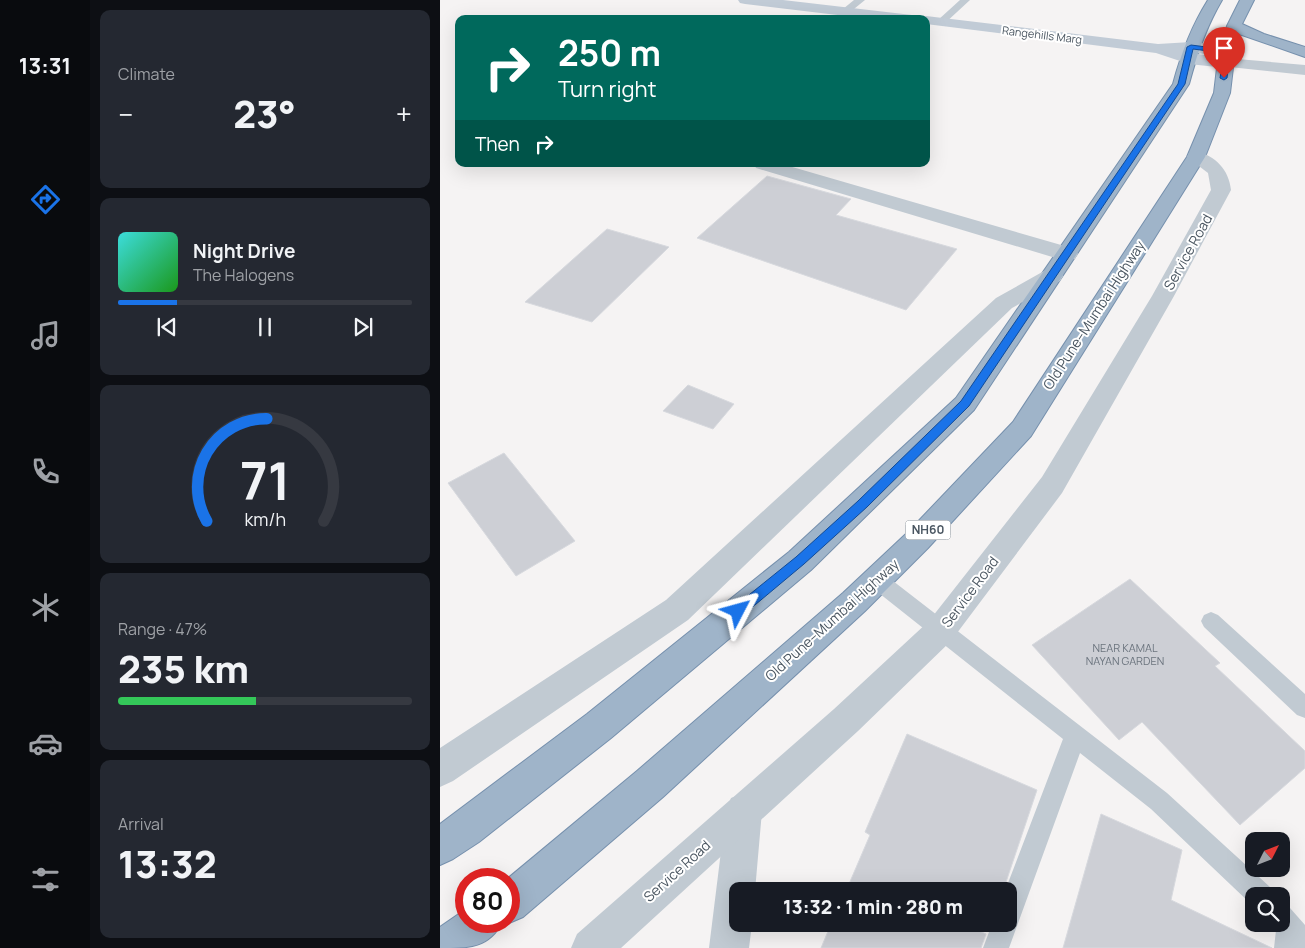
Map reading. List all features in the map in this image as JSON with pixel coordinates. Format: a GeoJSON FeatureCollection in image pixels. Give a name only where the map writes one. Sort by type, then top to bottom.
{"type":"FeatureCollection","features":[{"type":"Feature","properties":{"kind":"highway"},"geometry":{"type":"LineString","coordinates":[[440,846],[466,829],[599,726],[800,561],[965,404],[1182,84],[1190,53],[1202,21],[1214,0]]}},
{"type":"Feature","properties":{"kind":"highway","name":"Old Pune–Mumbai Highway"},"geometry":{"type":"LineString","coordinates":[[520,894],[650,784],[877,580],[918,540],[1022,429],[1196,157],[1222,93],[1226,57],[1234,26],[1247,0]]}},
{"type":"Feature","properties":{"kind":"highway"},"geometry":{"type":"LineString","coordinates":[[1234,26],[1258,37],[1305,52]]}},
{"type":"Feature","properties":{"kind":"highway"},"geometry":{"type":"LineString","coordinates":[[445,948],[466,933]]}},
{"type":"Feature","properties":{"kind":"main road"},"geometry":{"type":"LineString","coordinates":[[745,0],[786,2],[879,15]]}},
{"type":"Feature","properties":{"kind":"main road","name":"Rangehills Marg"},"geometry":{"type":"LineString","coordinates":[[933,21],[1226,57]]}},
{"type":"Feature","properties":{"kind":"street"},"geometry":{"type":"LineString","coordinates":[[1226,57],[1305,59]]}},
{"type":"Feature","properties":{"kind":"street"},"geometry":{"type":"LineString","coordinates":[[1226,57],[1305,70]]}},
{"type":"Feature","properties":{"kind":"street","name":"Service Road"},"geometry":{"type":"LineString","coordinates":[[591,948],[846,720],[940,631],[1052,485],[1163,296],[1221,190],[1220,177],[1214,168],[1196,157]]}},
{"type":"Feature","properties":{"kind":"street"},"geometry":{"type":"LineString","coordinates":[[772,167],[1059,265]]}},
{"type":"Feature","properties":{"kind":"street"},"geometry":{"type":"LineString","coordinates":[[440,769],[677,610],[1004,303],[1059,265]]}},
{"type":"Feature","properties":{"kind":"street"},"geometry":{"type":"LineString","coordinates":[[729,948],[744,811]]}},
{"type":"Feature","properties":{"kind":"lane"},"geometry":{"type":"LineString","coordinates":[[846,11],[860,0]]}},
{"type":"Feature","properties":{"kind":"lane"},"geometry":{"type":"LineString","coordinates":[[933,21],[965,0]]}},
{"type":"Feature","properties":{"kind":"lane"},"geometry":{"type":"LineString","coordinates":[[877,580],[1159,801],[1251,887]]}},
{"type":"Feature","properties":{"kind":"lane"},"geometry":{"type":"LineString","coordinates":[[1211,621],[1305,708]]}},
{"type":"Feature","properties":{"kind":"lane"},"geometry":{"type":"LineString","coordinates":[[1017,892],[1075,736]]}},
{"type":"Feature","properties":{"kind":"lane"},"geometry":{"type":"LineString","coordinates":[[996,948],[1002,932]]}},
{"type":"Feature","properties":{"kind":"building"},"geometry":{"type":"Polygon","coordinates":[[[767,176],[851,199],[836,215],[957,249],[906,310],[697,238],[767,176]]]}},
{"type":"Feature","properties":{"kind":"building"},"geometry":{"type":"Polygon","coordinates":[[[607,229],[669,247],[592,322],[525,302],[607,229]]]}},
{"type":"Feature","properties":{"kind":"building"},"geometry":{"type":"Polygon","coordinates":[[[688,385],[734,404],[713,429],[663,411],[688,385]]]}},
{"type":"Feature","properties":{"kind":"building"},"geometry":{"type":"Polygon","coordinates":[[[504,453],[575,541],[516,576],[448,483],[504,453]]]}},
{"type":"Feature","properties":{"kind":"building"},"geometry":{"type":"Polygon","coordinates":[[[1130,579],[1220,663],[1215,666],[1305,751],[1305,768],[1240,825],[1142,722],[1119,740],[1032,645],[1130,579]]]}},
{"type":"Feature","properties":{"kind":"building"},"geometry":{"type":"Polygon","coordinates":[[[907,734],[1037,790],[1006,882],[850,882],[870,835],[865,832],[907,734]]]}},
{"type":"Feature","properties":{"kind":"building"},"geometry":{"type":"Polygon","coordinates":[[[1101,814],[1182,850],[1171,900],[1272,948],[1063,948],[1101,814]]]}},
{"type":"Feature","properties":{"kind":"building"},"geometry":{"type":"Polygon","coordinates":[[[828,932],[982,932],[986,934],[981,948],[821,948],[828,932]]]}},
{"type":"Feature","properties":{"kind":"route"},"geometry":{"type":"LineString","coordinates":[[738,611],[800,561],[965,404],[1182,84],[1191,47],[1227,52],[1224,78]]}}]}
